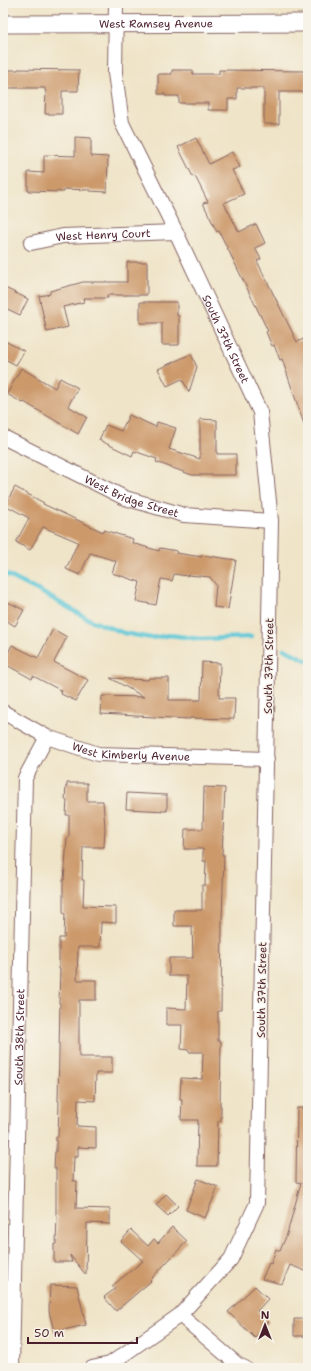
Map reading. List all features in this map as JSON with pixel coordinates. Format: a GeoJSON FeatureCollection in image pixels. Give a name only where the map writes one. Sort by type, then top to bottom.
{"type":"FeatureCollection","features":[{"type":"Feature","properties":{"kind":"street","name":"South 37th Street"},"geometry":{"type":"LineString","coordinates":[[92,1368],[110,1364],[180,1315],[231,1259],[257,1203],[267,759],[271,521],[260,412],[176,232],[122,123],[115,73],[116,3]]}},
{"type":"Feature","properties":{"kind":"street","name":"West Ramsey Avenue"},"geometry":{"type":"LineString","coordinates":[[3,24],[308,22]]}},
{"type":"Feature","properties":{"kind":"street","name":"West Henry Court"},"geometry":{"type":"LineString","coordinates":[[31,243],[63,236],[176,232]]}},
{"type":"Feature","properties":{"kind":"street","name":"West Bridge Street"},"geometry":{"type":"LineString","coordinates":[[3,437],[125,498],[184,515],[271,521]]}},
{"type":"Feature","properties":{"kind":"street","name":"West Kimberly Avenue"},"geometry":{"type":"LineString","coordinates":[[3,712],[47,737],[98,754],[267,759]]}},
{"type":"Feature","properties":{"kind":"street","name":"South 38th Street"},"geometry":{"type":"LineString","coordinates":[[12,1368],[25,778],[47,737]]}},
{"type":"Feature","properties":{"kind":"street"},"geometry":{"type":"LineString","coordinates":[[180,1315],[238,1366],[245,1368]]}},
{"type":"Feature","properties":{"kind":"building"},"geometry":{"type":"Polygon","coordinates":[[[7,70],[79,70],[78,91],[62,91],[62,114],[45,114],[45,88],[3,88],[3,74],[7,74],[7,70]]]}},
{"type":"Feature","properties":{"kind":"building"},"geometry":{"type":"Polygon","coordinates":[[[172,70],[193,70],[193,74],[219,74],[219,70],[306,71],[306,92],[279,92],[279,124],[264,124],[264,88],[237,88],[237,99],[228,99],[228,110],[208,110],[208,103],[179,103],[179,96],[165,96],[165,94],[158,94],[158,74],[172,74],[172,70]]]}},
{"type":"Feature","properties":{"kind":"building"},"geometry":{"type":"Polygon","coordinates":[[[75,137],[91,138],[91,156],[108,157],[107,192],[64,189],[64,192],[28,191],[28,172],[44,173],[44,155],[75,156],[75,137]]]}},
{"type":"Feature","properties":{"kind":"building"},"geometry":{"type":"Polygon","coordinates":[[[196,138],[209,164],[232,152],[240,167],[232,170],[244,194],[224,203],[239,232],[256,224],[265,243],[255,248],[261,259],[257,261],[297,342],[308,337],[308,426],[305,427],[282,359],[280,360],[274,345],[272,346],[266,332],[268,331],[219,231],[217,232],[203,203],[208,202],[178,147],[196,138]]]}},
{"type":"Feature","properties":{"kind":"building"},"geometry":{"type":"Polygon","coordinates":[[[127,262],[147,262],[147,295],[107,295],[108,298],[83,298],[84,302],[63,307],[68,327],[47,332],[39,296],[50,294],[50,291],[83,282],[127,282],[127,262]]]}},
{"type":"Feature","properties":{"kind":"building"},"geometry":{"type":"Polygon","coordinates":[[[3,287],[28,299],[20,315],[3,307],[3,287]]]}},
{"type":"Feature","properties":{"kind":"building"},"geometry":{"type":"Polygon","coordinates":[[[140,302],[177,302],[177,316],[179,316],[179,345],[162,345],[162,323],[140,323],[140,302]]]}},
{"type":"Feature","properties":{"kind":"building"},"geometry":{"type":"Polygon","coordinates":[[[3,340],[24,351],[16,365],[3,358],[3,340]]]}},
{"type":"Feature","properties":{"kind":"building"},"geometry":{"type":"Polygon","coordinates":[[[191,354],[197,367],[189,392],[182,379],[167,386],[158,369],[191,354]]]}},
{"type":"Feature","properties":{"kind":"building"},"geometry":{"type":"Polygon","coordinates":[[[21,368],[55,388],[60,378],[78,388],[68,406],[87,417],[78,434],[24,402],[23,403],[7,394],[21,368]]]}},
{"type":"Feature","properties":{"kind":"building"},"geometry":{"type":"Polygon","coordinates":[[[129,415],[156,427],[157,422],[176,428],[169,449],[200,459],[200,419],[217,420],[217,454],[236,454],[236,475],[192,475],[156,462],[157,459],[134,451],[132,456],[99,440],[106,425],[121,431],[129,415]]]}},
{"type":"Feature","properties":{"kind":"building"},"geometry":{"type":"Polygon","coordinates":[[[15,487],[44,503],[43,504],[103,532],[104,530],[133,539],[132,543],[159,551],[160,548],[177,551],[176,553],[236,560],[228,609],[214,607],[216,585],[210,577],[174,574],[172,581],[161,579],[156,605],[136,601],[140,582],[112,573],[116,561],[90,553],[80,575],[66,569],[78,542],[43,527],[30,550],[16,542],[29,518],[5,505],[15,487]]]}},
{"type":"Feature","properties":{"kind":"building"},"geometry":{"type":"Polygon","coordinates":[[[8,602],[24,610],[15,626],[3,619],[3,612],[8,602]]]}},
{"type":"Feature","properties":{"kind":"building"},"geometry":{"type":"Polygon","coordinates":[[[53,629],[67,637],[54,662],[88,680],[76,701],[61,694],[62,691],[33,676],[32,679],[3,663],[12,645],[38,658],[53,629]]]}},
{"type":"Feature","properties":{"kind":"building"},"geometry":{"type":"Polygon","coordinates":[[[202,662],[220,663],[219,698],[235,698],[234,719],[190,719],[101,714],[102,696],[144,697],[110,678],[148,680],[149,678],[169,678],[169,700],[201,700],[202,662]]]}},
{"type":"Feature","properties":{"kind":"building"},"geometry":{"type":"Polygon","coordinates":[[[67,783],[87,783],[87,801],[103,801],[105,827],[104,847],[83,847],[83,906],[116,907],[116,923],[101,922],[100,947],[78,947],[77,980],[96,980],[96,1000],[79,1000],[79,1057],[112,1057],[112,1073],[96,1073],[95,1101],[78,1100],[77,1126],[96,1127],[96,1148],[78,1147],[78,1157],[74,1157],[73,1181],[77,1181],[76,1208],[110,1209],[110,1224],[87,1223],[86,1275],[70,1255],[72,1262],[54,1262],[57,1215],[56,1168],[54,1168],[56,1137],[58,1137],[59,1101],[59,938],[64,938],[65,914],[63,913],[63,880],[67,838],[69,838],[69,815],[66,815],[67,800],[65,800],[67,783]]]}},
{"type":"Feature","properties":{"kind":"building"},"geometry":{"type":"Polygon","coordinates":[[[204,787],[225,788],[222,855],[224,855],[221,1011],[218,1011],[218,1041],[221,1041],[221,1121],[218,1121],[217,1166],[197,1166],[198,1120],[181,1120],[181,1078],[202,1079],[203,1052],[189,1052],[189,1050],[181,1049],[182,1025],[166,1025],[166,1008],[186,1009],[187,976],[169,976],[169,958],[193,958],[192,926],[174,926],[174,910],[202,910],[202,885],[205,885],[206,861],[203,861],[203,849],[184,849],[185,829],[203,829],[204,787]]]}},
{"type":"Feature","properties":{"kind":"building"},"geometry":{"type":"Polygon","coordinates":[[[127,793],[167,795],[167,811],[126,809],[127,793]]]}},
{"type":"Feature","properties":{"kind":"building"},"geometry":{"type":"Polygon","coordinates":[[[297,1108],[308,1108],[308,1272],[290,1265],[282,1284],[262,1279],[269,1263],[271,1264],[276,1249],[280,1251],[287,1234],[301,1183],[296,1182],[297,1108]]]}},
{"type":"Feature","properties":{"kind":"building"},"geometry":{"type":"Polygon","coordinates":[[[198,1179],[218,1187],[205,1218],[186,1210],[198,1179]]]}},
{"type":"Feature","properties":{"kind":"building"},"geometry":{"type":"Polygon","coordinates":[[[166,1194],[178,1206],[168,1216],[156,1205],[166,1194]]]}},
{"type":"Feature","properties":{"kind":"building"},"geometry":{"type":"Polygon","coordinates":[[[172,1227],[187,1241],[150,1280],[151,1281],[116,1311],[104,1297],[115,1289],[112,1286],[143,1261],[121,1241],[131,1230],[148,1246],[154,1239],[158,1243],[172,1227]]]}},
{"type":"Feature","properties":{"kind":"building"},"geometry":{"type":"Polygon","coordinates":[[[50,1285],[77,1286],[86,1325],[54,1332],[49,1311],[50,1285]]]}},
{"type":"Feature","properties":{"kind":"building"},"geometry":{"type":"Polygon","coordinates":[[[255,1286],[268,1299],[257,1311],[269,1322],[255,1338],[228,1312],[255,1286]]]}},
{"type":"Feature","properties":{"kind":"building"},"geometry":{"type":"Polygon","coordinates":[[[294,1319],[308,1319],[308,1336],[294,1336],[294,1319]]]}},
{"type":"Feature","properties":{"kind":"waterway"},"geometry":{"type":"LineString","coordinates":[[3,573],[41,592],[90,620],[124,633],[151,638],[170,635],[200,639],[251,637]]}},
{"type":"Feature","properties":{"kind":"waterway"},"geometry":{"type":"LineString","coordinates":[[284,649],[308,661]]}}]}
